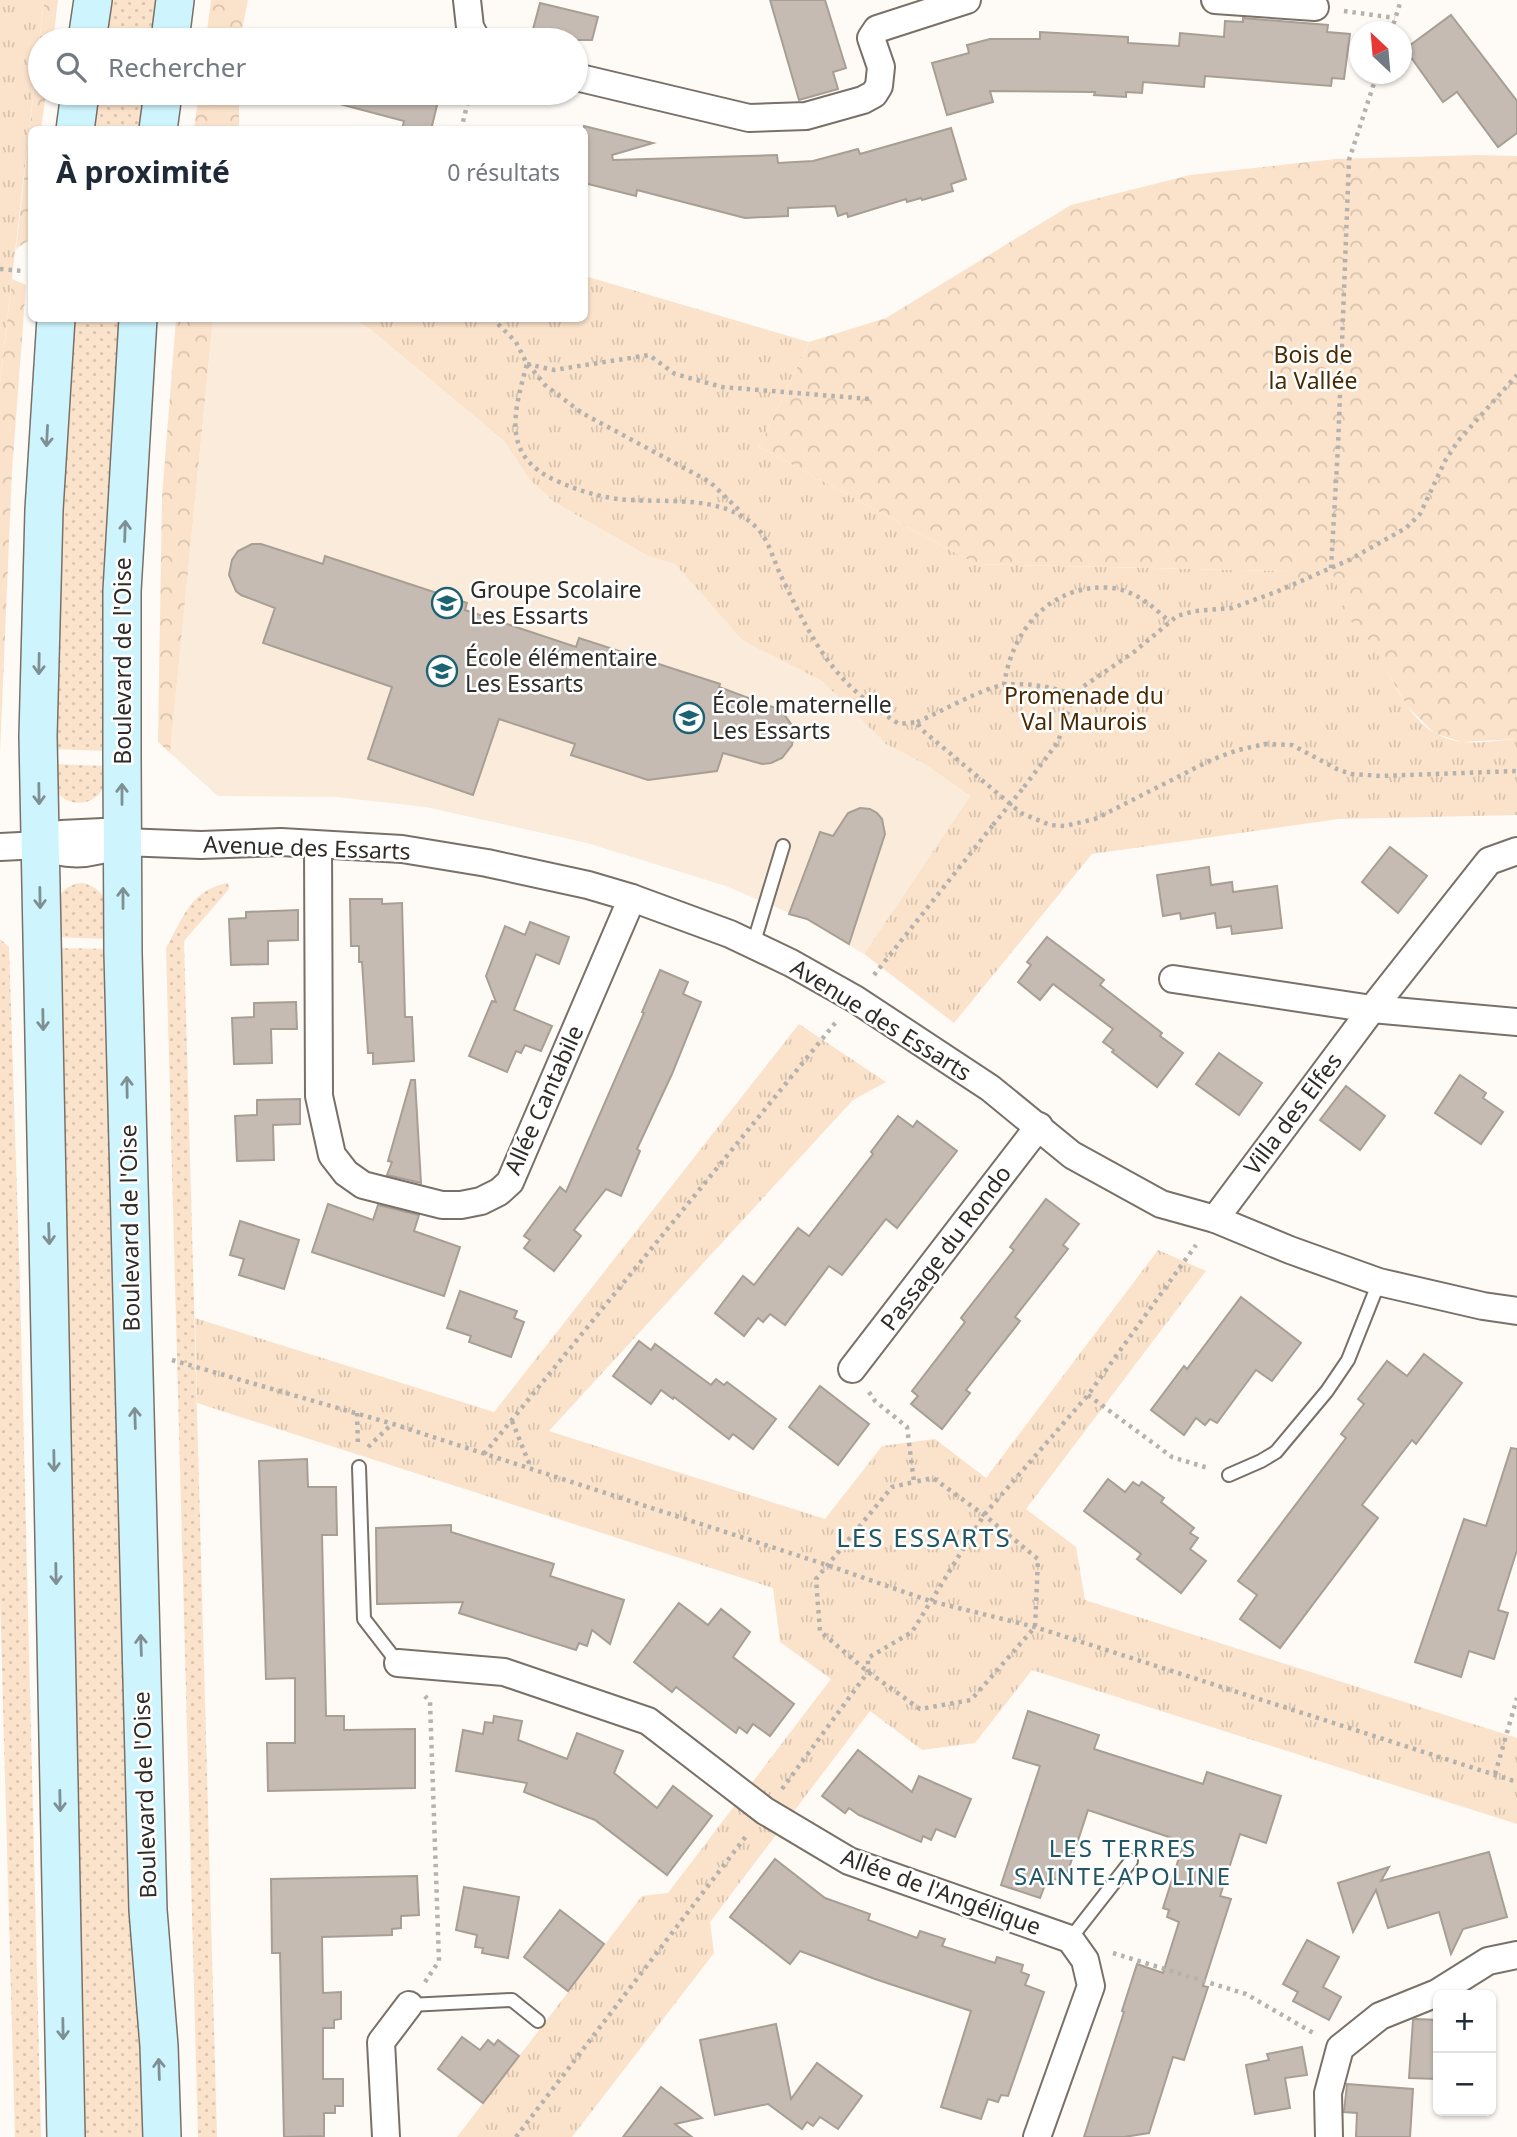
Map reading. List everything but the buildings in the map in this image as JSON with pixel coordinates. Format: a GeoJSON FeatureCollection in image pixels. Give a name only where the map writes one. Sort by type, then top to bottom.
{"type":"FeatureCollection","features":[{"type":"Feature","properties":{"kind":"main road"},"geometry":{"type":"LineString","coordinates":[[89,28],[93,0]]}},
{"type":"Feature","properties":{"kind":"main road"},"geometry":{"type":"LineString","coordinates":[[172,28],[175,0]]}},
{"type":"Feature","properties":{"kind":"main road"},"geometry":{"type":"LineString","coordinates":[[76,126],[78,105]]}},
{"type":"Feature","properties":{"kind":"main road"},"geometry":{"type":"LineString","coordinates":[[159,126],[161,105]]}},
{"type":"Feature","properties":{"kind":"main road"},"geometry":{"type":"LineString","coordinates":[[56,322],[49,398],[41,572],[38,736],[66,2137]]}},
{"type":"Feature","properties":{"kind":"main road","name":"Boulevard de l'Oise"},"geometry":{"type":"LineString","coordinates":[[138,322],[122,591],[122,842],[148,1910],[159,2046],[162,2137]]}},
{"type":"Feature","properties":{"kind":"street"},"geometry":{"type":"LineString","coordinates":[[467,0],[471,28]]}},
{"type":"Feature","properties":{"kind":"street"},"geometry":{"type":"LineString","coordinates":[[588,80],[748,118],[806,116],[863,100],[874,94],[879,86],[881,67],[871,38],[877,29],[967,0]]}},
{"type":"Feature","properties":{"kind":"street"},"geometry":{"type":"LineString","coordinates":[[1215,0],[1315,7]]}},
{"type":"Feature","properties":{"kind":"street","name":"Avenue des Essarts"},"geometry":{"type":"LineString","coordinates":[[0,847],[40,845],[57,854],[103,852],[122,842],[402,849],[487,863],[632,898],[730,934],[855,999],[990,1088],[1072,1155],[1161,1204],[1215,1220],[1379,1282],[1517,1311]]}},
{"type":"Feature","properties":{"kind":"street","name":"Allée Cantabile"},"geometry":{"type":"LineString","coordinates":[[318,845],[319,1096],[332,1156],[346,1173],[363,1185],[442,1205],[481,1201],[499,1192],[510,1182],[632,898]]}},
{"type":"Feature","properties":{"kind":"street","name":"Villa des Elfes"},"geometry":{"type":"LineString","coordinates":[[1215,1220],[1372,1009],[1489,861],[1517,851]]}},
{"type":"Feature","properties":{"kind":"street"},"geometry":{"type":"LineString","coordinates":[[1173,979],[1372,1009],[1517,1021]]}},
{"type":"Feature","properties":{"kind":"street","name":"Passage du Rondo"},"geometry":{"type":"LineString","coordinates":[[852,1369],[1039,1126]]}},
{"type":"Feature","properties":{"kind":"street","name":"Allée de l'Angélique"},"geometry":{"type":"LineString","coordinates":[[398,1663],[504,1672],[648,1721],[765,1811],[849,1861],[1070,1939],[1085,1960],[1091,1986],[1037,2137]]}},
{"type":"Feature","properties":{"kind":"street"},"geometry":{"type":"LineString","coordinates":[[1329,2137],[1328,2092],[1340,2048],[1380,2015],[1437,1993],[1488,1961],[1517,1955]]}},
{"type":"Feature","properties":{"kind":"street"},"geometry":{"type":"LineString","coordinates":[[386,2137],[381,2042],[409,2005]]}},
{"type":"Feature","properties":{"kind":"lane"},"geometry":{"type":"LineString","coordinates":[[753,945],[783,846]]}},
{"type":"Feature","properties":{"kind":"lane"},"geometry":{"type":"LineString","coordinates":[[1229,1475],[1276,1452],[1327,1391],[1348,1360],[1379,1282]]}},
{"type":"Feature","properties":{"kind":"lane"},"geometry":{"type":"LineString","coordinates":[[359,1462],[363,1619],[398,1663]]}},
{"type":"Feature","properties":{"kind":"lane","name":"Allée de l'Angélique"},"geometry":{"type":"LineString","coordinates":[[1070,1939],[1131,1861]]}},
{"type":"Feature","properties":{"kind":"lane"},"geometry":{"type":"LineString","coordinates":[[409,2005],[512,2000],[538,2021]]}},
{"type":"Feature","properties":{"kind":"path"},"geometry":{"type":"LineString","coordinates":[[1394,21],[1401,0]]}},
{"type":"Feature","properties":{"kind":"path"},"geometry":{"type":"LineString","coordinates":[[1315,7],[1395,18]]}},
{"type":"Feature","properties":{"kind":"path"},"geometry":{"type":"LineString","coordinates":[[1331,569],[1349,160],[1374,84]]}},
{"type":"Feature","properties":{"kind":"path"},"geometry":{"type":"LineString","coordinates":[[462,126],[467,105]]}},
{"type":"Feature","properties":{"kind":"path"},"geometry":{"type":"LineString","coordinates":[[0,269],[24,271]]}},
{"type":"Feature","properties":{"kind":"path"},"geometry":{"type":"LineString","coordinates":[[496,322],[516,342],[527,364],[545,385],[582,413],[710,482],[759,529],[809,633],[842,681],[899,724],[917,722],[1004,685],[1035,685],[1074,695]]}},
{"type":"Feature","properties":{"kind":"path"},"geometry":{"type":"LineString","coordinates":[[527,364],[554,370],[649,355],[675,374],[722,387],[870,399]]}},
{"type":"Feature","properties":{"kind":"path"},"geometry":{"type":"LineString","coordinates":[[527,364],[514,424],[523,456],[540,474],[583,493],[618,499],[708,504],[731,509],[745,516]]}},
{"type":"Feature","properties":{"kind":"path"},"geometry":{"type":"LineString","coordinates":[[872,978],[1058,742],[1074,695],[1134,652],[1169,621],[1186,612],[1240,606],[1331,569],[1406,528],[1420,514],[1445,461],[1458,441],[1517,375]]}},
{"type":"Feature","properties":{"kind":"path"},"geometry":{"type":"LineString","coordinates":[[1004,685],[1006,671],[1017,642],[1032,618],[1057,597],[1100,587],[1123,590],[1146,600],[1169,621]]}},
{"type":"Feature","properties":{"kind":"path"},"geometry":{"type":"LineString","coordinates":[[917,722],[921,729],[1013,808],[1050,825],[1065,826],[1095,819],[1211,760],[1265,744],[1292,745],[1351,774],[1381,776],[1517,771]]}},
{"type":"Feature","properties":{"kind":"path"},"geometry":{"type":"LineString","coordinates":[[484,1454],[838,1020]]}},
{"type":"Feature","properties":{"kind":"path"},"geometry":{"type":"LineString","coordinates":[[516,2137],[868,1672],[868,1658],[912,1632],[984,1515],[1088,1395],[1215,1220]]}},
{"type":"Feature","properties":{"kind":"path"},"geometry":{"type":"LineString","coordinates":[[172,1360],[393,1424],[930,1601],[1035,1627],[1517,1782]]}},
{"type":"Feature","properties":{"kind":"path"},"geometry":{"type":"LineString","coordinates":[[852,1369],[875,1401],[907,1427],[914,1482]]}},
{"type":"Feature","properties":{"kind":"path"},"geometry":{"type":"LineString","coordinates":[[1088,1395],[1172,1457],[1229,1475]]}},
{"type":"Feature","properties":{"kind":"path"},"geometry":{"type":"LineString","coordinates":[[357,1413],[359,1462]]}},
{"type":"Feature","properties":{"kind":"path"},"geometry":{"type":"LineString","coordinates":[[512,1421],[531,1469]]}},
{"type":"Feature","properties":{"kind":"path"},"geometry":{"type":"LineString","coordinates":[[359,1462],[393,1424]]}},
{"type":"Feature","properties":{"kind":"path"},"geometry":{"type":"LineString","coordinates":[[933,1478],[984,1515],[1038,1559],[1035,1627],[971,1700],[920,1709],[868,1672],[820,1631],[816,1579],[892,1486],[933,1478]]}},
{"type":"Feature","properties":{"kind":"path"},"geometry":{"type":"LineString","coordinates":[[398,1663],[430,1702],[439,1961],[409,2005]]}},
{"type":"Feature","properties":{"kind":"path"},"geometry":{"type":"LineString","coordinates":[[1495,1774],[1517,1698]]}},
{"type":"Feature","properties":{"kind":"path"},"geometry":{"type":"LineString","coordinates":[[1070,1939],[1246,1994],[1340,2048]]}},
{"type":"Feature","properties":{"kind":"shaded area","name":"Groupe Scolaire Les Essarts"},"geometry":{"type":"Polygon","coordinates":[[[213,322],[359,322],[504,441],[530,480],[554,502],[648,556],[675,564],[743,641],[822,681],[886,744],[926,765],[970,796],[864,954],[806,920],[726,886],[587,843],[426,807],[337,797],[218,796],[170,753],[213,322]]]}},
{"type":"Feature","properties":{"kind":"green space"},"geometry":{"type":"Polygon","coordinates":[[[0,0],[44,0],[41,28],[28,28],[28,105],[32,105],[0,383],[0,0]]]}},
{"type":"Feature","properties":{"kind":"green space"},"geometry":{"type":"Polygon","coordinates":[[[44,0],[58,0],[54,28],[41,28],[44,0]]]}},
{"type":"Feature","properties":{"kind":"green space"},"geometry":{"type":"Polygon","coordinates":[[[108,0],[162,0],[158,28],[104,28],[108,0]]]}},
{"type":"Feature","properties":{"kind":"green space"},"geometry":{"type":"Polygon","coordinates":[[[211,0],[248,0],[242,28],[208,28],[211,0]]]}},
{"type":"Feature","properties":{"kind":"green space"},"geometry":{"type":"Polygon","coordinates":[[[32,105],[44,105],[41,126],[30,126],[32,105]]]}},
{"type":"Feature","properties":{"kind":"green space"},"geometry":{"type":"Polygon","coordinates":[[[93,105],[148,105],[145,126],[91,126],[93,105]]]}},
{"type":"Feature","properties":{"kind":"green space"},"geometry":{"type":"Polygon","coordinates":[[[197,105],[239,105],[239,126],[194,126],[197,105]]]}},
{"type":"Feature","properties":{"kind":"green space"},"geometry":{"type":"Polygon","coordinates":[[[28,142],[28,241],[16,249],[28,142]]]}},
{"type":"Feature","properties":{"kind":"green space","name":"Bois de la Vallée"},"geometry":{"type":"Polygon","coordinates":[[[1517,156],[1517,739],[1462,742],[1434,733],[1407,706],[1377,654],[1287,571],[976,564],[759,447],[809,342],[886,318],[1071,205],[1190,175],[1335,159],[1517,156]]]}},
{"type":"Feature","properties":{"kind":"green space","name":"Promenade du Val Maurois"},"geometry":{"type":"Polygon","coordinates":[[[588,277],[809,342],[759,447],[976,564],[1287,571],[1304,584],[1333,574],[1344,605],[1335,609],[1357,626],[1369,641],[1412,712],[1426,726],[1442,737],[1463,742],[1517,739],[1517,815],[1338,819],[1092,854],[954,1023],[864,954],[970,796],[926,765],[886,744],[822,681],[743,641],[675,564],[648,556],[554,502],[530,480],[504,441],[359,322],[588,322],[588,277]]]}},
{"type":"Feature","properties":{"kind":"green space"},"geometry":{"type":"Polygon","coordinates":[[[12,279],[26,285],[12,471],[0,753],[0,383],[12,279]]]}},
{"type":"Feature","properties":{"kind":"green space"},"geometry":{"type":"Polygon","coordinates":[[[71,322],[124,322],[106,751],[53,749],[53,682],[71,322]]]}},
{"type":"Feature","properties":{"kind":"green space"},"geometry":{"type":"Polygon","coordinates":[[[176,322],[213,322],[170,753],[158,742],[162,497],[176,322]]]}},
{"type":"Feature","properties":{"kind":"green space"},"geometry":{"type":"Polygon","coordinates":[[[53,764],[106,766],[105,780],[99,795],[78,803],[64,798],[54,786],[53,764]]]}},
{"type":"Feature","properties":{"kind":"green space"},"geometry":{"type":"Polygon","coordinates":[[[82,883],[91,886],[103,897],[108,912],[109,939],[55,937],[60,895],[72,885],[82,883]]]}},
{"type":"Feature","properties":{"kind":"green space"},"geometry":{"type":"Polygon","coordinates":[[[228,883],[229,889],[184,941],[217,2137],[198,2137],[166,948],[196,898],[228,883]]]}},
{"type":"Feature","properties":{"kind":"green space"},"geometry":{"type":"Polygon","coordinates":[[[0,939],[9,947],[41,2137],[15,2137],[0,1596],[0,939]]]}},
{"type":"Feature","properties":{"kind":"green space"},"geometry":{"type":"Polygon","coordinates":[[[56,948],[109,949],[153,2137],[74,2137],[81,1938],[56,948]]]}},
{"type":"Feature","properties":{"kind":"green space"},"geometry":{"type":"Polygon","coordinates":[[[799,1024],[886,1082],[853,1100],[549,1431],[825,1519],[882,1446],[935,1439],[986,1478],[1158,1250],[1206,1271],[1026,1509],[1076,1547],[1085,1600],[1517,1738],[1517,1824],[1032,1670],[975,1743],[922,1750],[870,1711],[710,1922],[714,1953],[572,2137],[457,2137],[642,1896],[668,1893],[831,1679],[780,1642],[773,1588],[197,1403],[195,1318],[494,1412],[799,1024]]]}},
{"type":"Feature","properties":{"kind":"place","name":"Groupe Scolaire Les Essarts"},"geometry":{"type":"Point","coordinates":[447,603]}},
{"type":"Feature","properties":{"kind":"place","name":"École élémentaire Les Essarts"},"geometry":{"type":"Point","coordinates":[442,671]}},
{"type":"Feature","properties":{"kind":"place","name":"École maternelle Les Essarts"},"geometry":{"type":"Point","coordinates":[689,718]}},
{"type":"Feature","properties":{"kind":"district","name":"LES ESSARTS"},"geometry":{"type":"Point","coordinates":[924,1538]}},
{"type":"Feature","properties":{"kind":"district","name":"LES TERRES SAINTE-APOLINE"},"geometry":{"type":"Point","coordinates":[1123,1863]}}]}
